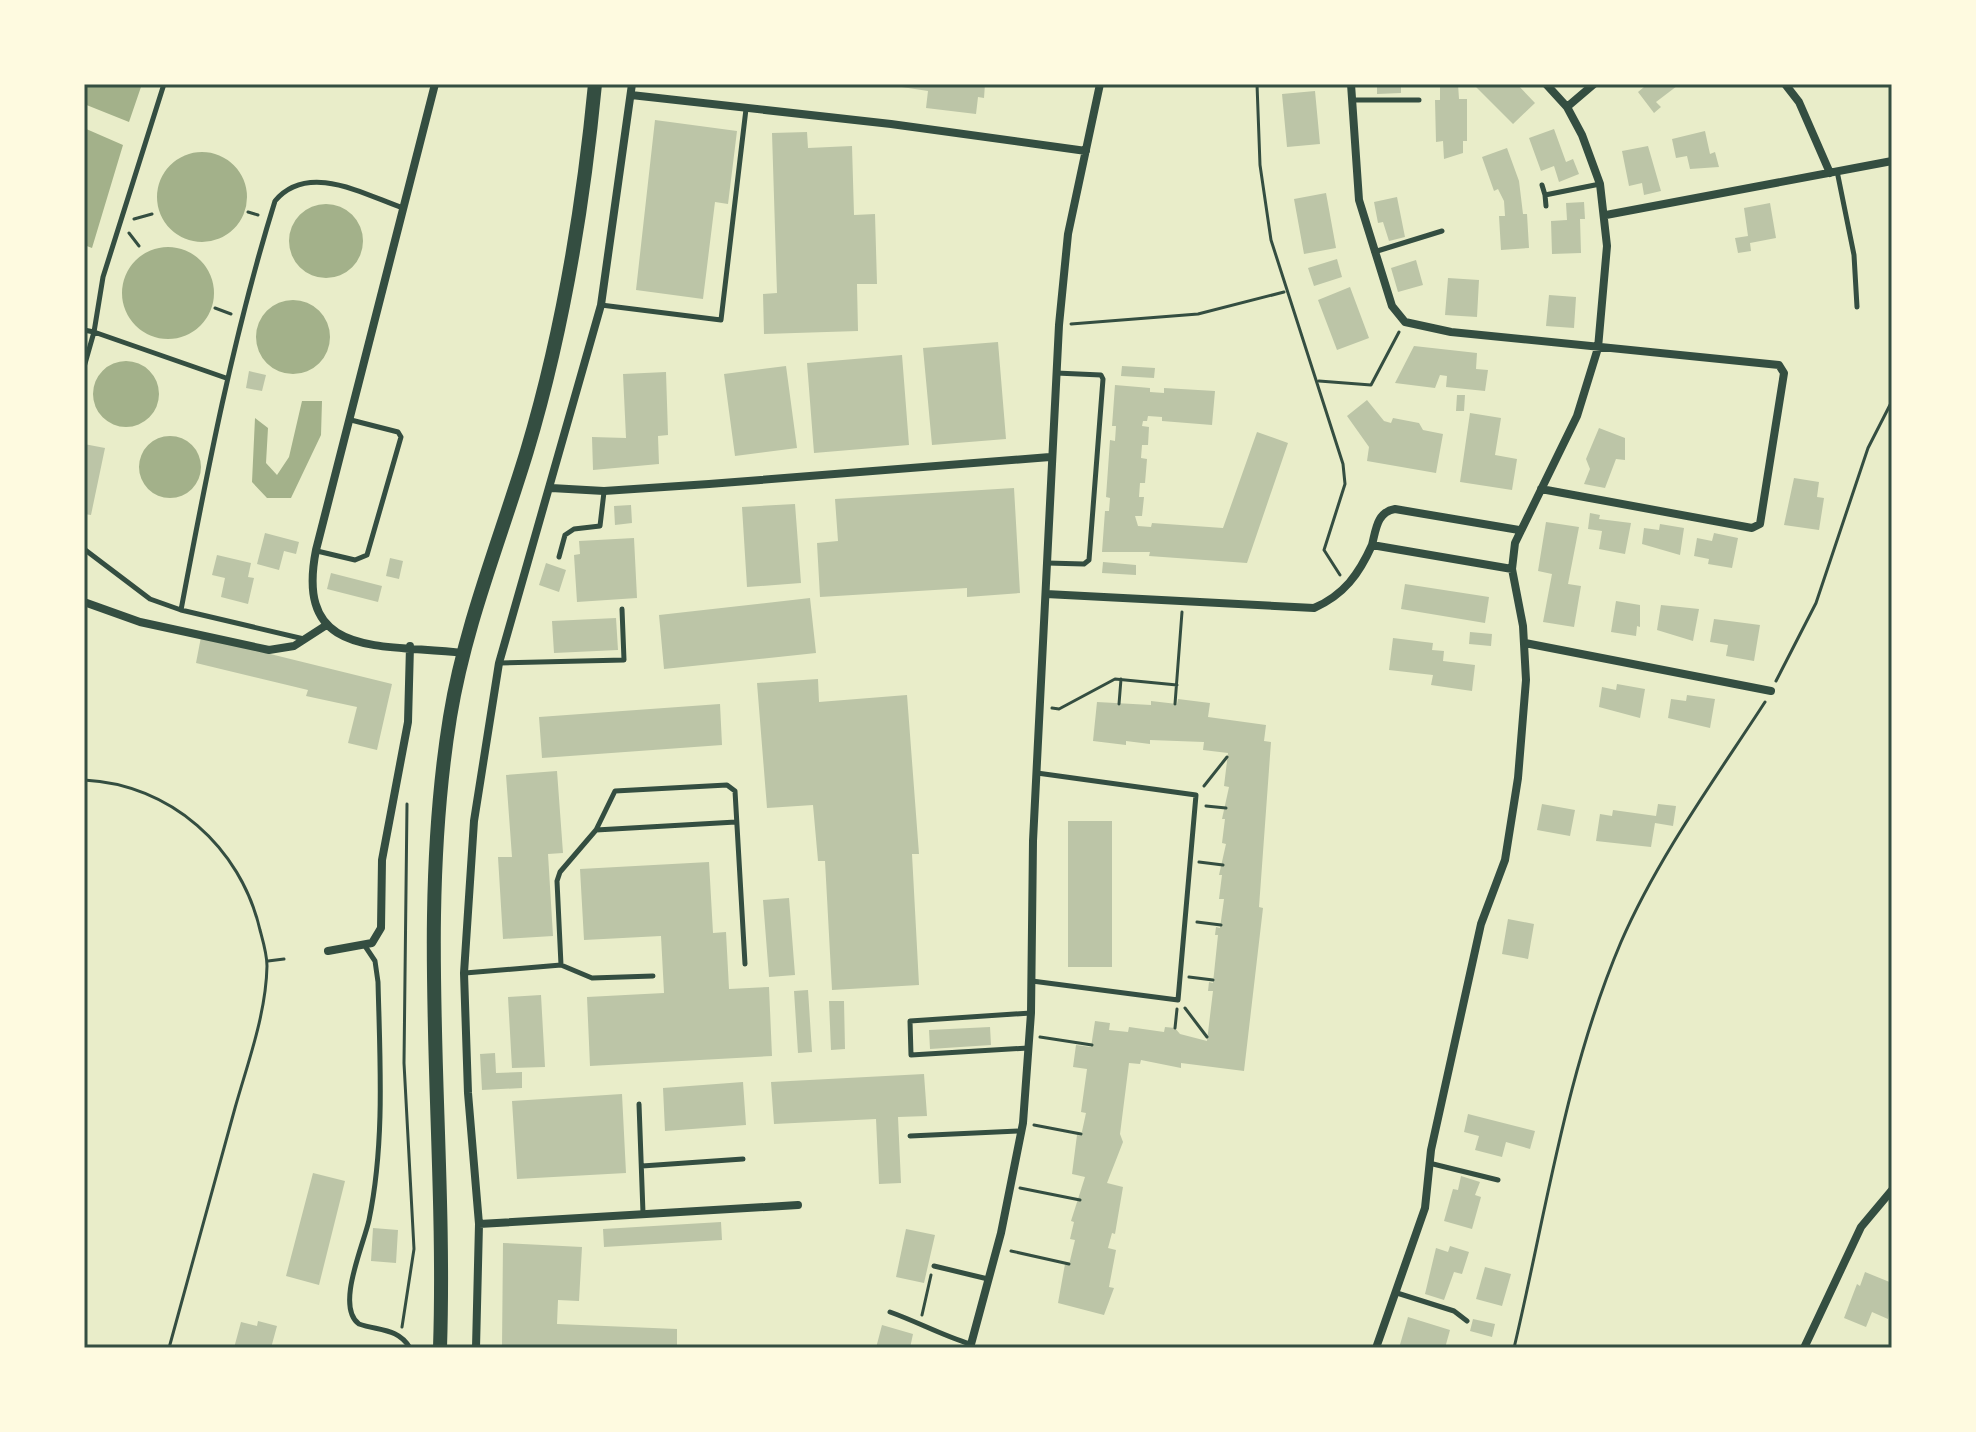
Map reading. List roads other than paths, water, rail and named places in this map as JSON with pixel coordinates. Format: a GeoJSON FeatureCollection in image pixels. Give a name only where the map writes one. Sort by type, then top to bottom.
{"type":"FeatureCollection","features":[{"type":"Feature","properties":{"kind":"main road"},"geometry":{"type":"LineString","coordinates":[[440,1348],[442,1266],[433,1044],[432,889],[441,774],[463,653],[553,357],[585,185],[595,84]]}},
{"type":"Feature","properties":{"kind":"street"},"geometry":{"type":"LineString","coordinates":[[435,84],[316,550],[312,596],[325,626],[340,636],[463,653]]}},
{"type":"Feature","properties":{"kind":"street"},"geometry":{"type":"LineString","coordinates":[[476,1348],[479,1224],[468,1093],[464,973],[474,821],[499,663],[601,305],[632,84]]}},
{"type":"Feature","properties":{"kind":"street"},"geometry":{"type":"LineString","coordinates":[[971,1346],[997,1248],[1022,1127],[1031,1013],[1036,773],[1055,373],[1068,234],[1100,84]]}},
{"type":"Feature","properties":{"kind":"street"},"geometry":{"type":"LineString","coordinates":[[1351,84],[1359,200],[1392,306],[1405,322],[1418,327],[1598,348],[1779,365],[1784,377],[1760,524],[1752,528],[1541,489]]}},
{"type":"Feature","properties":{"kind":"street"},"geometry":{"type":"LineString","coordinates":[[1376,1348],[1425,1208],[1429,1163],[1481,924],[1505,860],[1518,778],[1525,643],[1512,569],[1519,530],[1577,416],[1598,348],[1605,274],[1606,215],[1600,184],[1582,135],[1567,107],[1546,84]]}},
{"type":"Feature","properties":{"kind":"street"},"geometry":{"type":"LineString","coordinates":[[1567,107],[1594,84]]}},
{"type":"Feature","properties":{"kind":"street"},"geometry":{"type":"LineString","coordinates":[[1785,84],[1799,102],[1833,172]]}},
{"type":"Feature","properties":{"kind":"street"},"geometry":{"type":"LineString","coordinates":[[631,95],[891,124],[1086,151]]}},
{"type":"Feature","properties":{"kind":"street"},"geometry":{"type":"LineString","coordinates":[[1606,215],[1892,161]]}},
{"type":"Feature","properties":{"kind":"street"},"geometry":{"type":"LineString","coordinates":[[551,488],[604,491],[1050,457]]}},
{"type":"Feature","properties":{"kind":"street"},"geometry":{"type":"LineString","coordinates":[[1046,594],[1314,608],[1349,585],[1372,545],[1379,519],[1386,510],[1519,530]]}},
{"type":"Feature","properties":{"kind":"street"},"geometry":{"type":"LineString","coordinates":[[1372,545],[1512,569]]}},
{"type":"Feature","properties":{"kind":"street"},"geometry":{"type":"LineString","coordinates":[[84,602],[140,622],[269,650],[294,646],[325,626]]}},
{"type":"Feature","properties":{"kind":"street"},"geometry":{"type":"LineString","coordinates":[[1525,643],[1771,691]]}},
{"type":"Feature","properties":{"kind":"street"},"geometry":{"type":"LineString","coordinates":[[328,951],[372,943],[381,928],[382,860],[408,722],[410,646]]}},
{"type":"Feature","properties":{"kind":"street"},"geometry":{"type":"LineString","coordinates":[[1804,1348],[1861,1227],[1892,1190]]}},
{"type":"Feature","properties":{"kind":"street"},"geometry":{"type":"LineString","coordinates":[[479,1224],[798,1205]]}},
{"type":"Feature","properties":{"kind":"lane"},"geometry":{"type":"LineString","coordinates":[[84,367],[94,332],[103,277],[164,84]]}},
{"type":"Feature","properties":{"kind":"lane"},"geometry":{"type":"LineString","coordinates":[[1351,100],[1419,100]]}},
{"type":"Feature","properties":{"kind":"lane"},"geometry":{"type":"LineString","coordinates":[[601,305],[721,320],[746,109]]}},
{"type":"Feature","properties":{"kind":"lane"},"geometry":{"type":"LineString","coordinates":[[1833,172],[1854,255],[1857,307]]}},
{"type":"Feature","properties":{"kind":"lane"},"geometry":{"type":"LineString","coordinates":[[181,610],[226,378],[240,317],[272,211],[286,189],[296,183],[329,182],[404,209]]}},
{"type":"Feature","properties":{"kind":"lane"},"geometry":{"type":"LineString","coordinates":[[1545,195],[1600,184]]}},
{"type":"Feature","properties":{"kind":"lane"},"geometry":{"type":"LineString","coordinates":[[1542,185],[1546,206]]}},
{"type":"Feature","properties":{"kind":"lane"},"geometry":{"type":"LineString","coordinates":[[1373,253],[1442,231]]}},
{"type":"Feature","properties":{"kind":"lane"},"geometry":{"type":"LineString","coordinates":[[84,330],[226,378]]}},
{"type":"Feature","properties":{"kind":"lane"},"geometry":{"type":"LineString","coordinates":[[1047,563],[1084,564],[1089,560],[1103,379],[1101,375],[1055,373]]}},
{"type":"Feature","properties":{"kind":"lane"},"geometry":{"type":"LineString","coordinates":[[316,550],[355,560],[367,555],[398,452],[401,437],[398,432],[351,420]]}},
{"type":"Feature","properties":{"kind":"lane"},"geometry":{"type":"LineString","coordinates":[[559,557],[565,535],[574,529],[600,526],[604,491]]}},
{"type":"Feature","properties":{"kind":"lane"},"geometry":{"type":"LineString","coordinates":[[84,549],[150,599],[181,610],[305,639]]}},
{"type":"Feature","properties":{"kind":"lane"},"geometry":{"type":"LineString","coordinates":[[499,663],[624,660],[622,609]]}},
{"type":"Feature","properties":{"kind":"lane"},"geometry":{"type":"LineString","coordinates":[[1032,981],[1178,1000],[1196,795],[1036,773]]}},
{"type":"Feature","properties":{"kind":"lane"},"geometry":{"type":"LineString","coordinates":[[561,965],[557,881],[560,872],[596,830],[615,791],[727,785],[735,791],[745,964]]}},
{"type":"Feature","properties":{"kind":"lane"},"geometry":{"type":"LineString","coordinates":[[596,830],[736,822]]}},
{"type":"Feature","properties":{"kind":"lane"},"geometry":{"type":"LineString","coordinates":[[365,946],[375,961],[378,982],[379,1131],[369,1220],[352,1281],[350,1309],[359,1324],[400,1336],[410,1348]]}},
{"type":"Feature","properties":{"kind":"lane"},"geometry":{"type":"LineString","coordinates":[[464,973],[561,965],[592,978],[653,976]]}},
{"type":"Feature","properties":{"kind":"lane"},"geometry":{"type":"LineString","coordinates":[[1029,1048],[911,1055],[910,1021],[1031,1013]]}},
{"type":"Feature","properties":{"kind":"lane"},"geometry":{"type":"LineString","coordinates":[[639,1104],[643,1213]]}},
{"type":"Feature","properties":{"kind":"lane"},"geometry":{"type":"LineString","coordinates":[[910,1136],[1022,1127]]}},
{"type":"Feature","properties":{"kind":"lane"},"geometry":{"type":"LineString","coordinates":[[642,1166],[743,1159]]}},
{"type":"Feature","properties":{"kind":"lane"},"geometry":{"type":"LineString","coordinates":[[1429,1163],[1498,1180]]}},
{"type":"Feature","properties":{"kind":"lane"},"geometry":{"type":"LineString","coordinates":[[934,1266],[989,1279]]}},
{"type":"Feature","properties":{"kind":"lane"},"geometry":{"type":"LineString","coordinates":[[1397,1293],[1454,1311],[1467,1321]]}},
{"type":"Feature","properties":{"kind":"lane"},"geometry":{"type":"LineString","coordinates":[[890,1312],[920,1322],[926,1330],[971,1346]]}}]}
